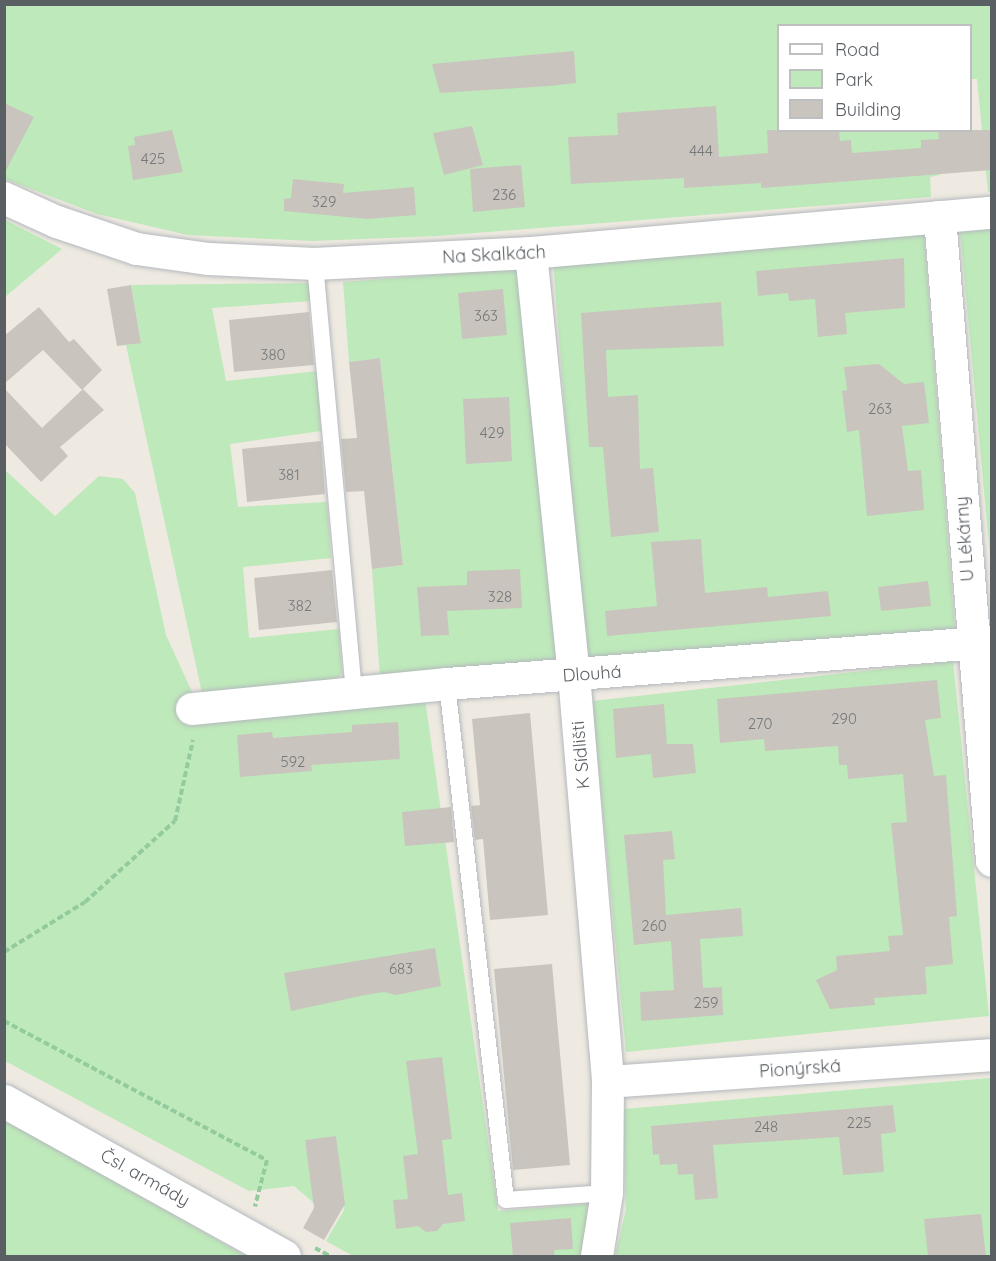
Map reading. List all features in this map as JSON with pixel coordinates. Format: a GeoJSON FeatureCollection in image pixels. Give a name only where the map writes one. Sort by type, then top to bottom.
{"type":"FeatureCollection","features":[{"type":"Feature","properties":{"kind":"street","name":"Na Skalkách"},"geometry":{"type":"LineString","coordinates":[[4,198],[66,226],[137,249],[209,259],[315,264],[531,253],[992,213]]}},
{"type":"Feature","properties":{"kind":"street","name":"U Lékárny"},"geometry":{"type":"LineString","coordinates":[[940,218],[982,643],[992,861]]}},
{"type":"Feature","properties":{"kind":"street","name":"K Sídlišti"},"geometry":{"type":"LineString","coordinates":[[531,253],[574,675],[608,1082],[607,1192],[597,1257]]}},
{"type":"Feature","properties":{"kind":"street","name":"Dlouhá"},"geometry":{"type":"LineString","coordinates":[[192,709],[447,684],[982,643]]}},
{"type":"Feature","properties":{"kind":"street","name":"Pionýrská"},"geometry":{"type":"LineString","coordinates":[[608,1082],[992,1055]]}},
{"type":"Feature","properties":{"kind":"street","name":"Čsl. armády"},"geometry":{"type":"LineString","coordinates":[[4,1101],[284,1257]]}},
{"type":"Feature","properties":{"kind":"lane"},"geometry":{"type":"LineString","coordinates":[[315,264],[354,693]]}},
{"type":"Feature","properties":{"kind":"lane"},"geometry":{"type":"LineString","coordinates":[[447,684],[506,1200],[607,1192]]}},
{"type":"Feature","properties":{"kind":"path"},"geometry":{"type":"LineString","coordinates":[[4,952],[85,902],[175,821],[194,751],[192,709]]}},
{"type":"Feature","properties":{"kind":"path"},"geometry":{"type":"LineString","coordinates":[[4,1021],[267,1160],[253,1215]]}},
{"type":"Feature","properties":{"kind":"green space"},"geometry":{"type":"Polygon","coordinates":[[[4,5],[991,5],[991,192],[988,192],[977,79],[972,79],[972,24],[777,24],[777,132],[953,132],[937,141],[940,175],[930,177],[931,197],[437,236],[312,241],[188,235],[97,214],[5,179],[4,5]]]}},
{"type":"Feature","properties":{"kind":"green space"},"geometry":{"type":"Polygon","coordinates":[[[5,220],[62,249],[5,297],[5,220]]]}},
{"type":"Feature","properties":{"kind":"green space"},"geometry":{"type":"Polygon","coordinates":[[[991,228],[991,567],[960,231],[991,228]]]}},
{"type":"Feature","properties":{"kind":"green space"},"geometry":{"type":"Polygon","coordinates":[[[924,234],[955,630],[585,666],[553,262],[924,234]]]}},
{"type":"Feature","properties":{"kind":"green space"},"geometry":{"type":"Polygon","coordinates":[[[524,268],[560,661],[380,677],[372,569],[403,565],[380,358],[349,362],[343,282],[524,268]]]}},
{"type":"Feature","properties":{"kind":"green space"},"geometry":{"type":"Polygon","coordinates":[[[311,283],[312,301],[212,308],[226,381],[317,371],[321,431],[230,444],[238,507],[327,502],[331,558],[243,567],[249,638],[339,629],[342,673],[333,683],[202,693],[126,345],[141,342],[131,285],[311,283]]]}},
{"type":"Feature","properties":{"kind":"green space"},"geometry":{"type":"Polygon","coordinates":[[[5,470],[55,516],[99,476],[123,479],[135,493],[166,635],[207,725],[207,717],[425,699],[498,1211],[597,1203],[582,1256],[353,1256],[326,1241],[344,1210],[336,1137],[305,1140],[314,1203],[294,1186],[249,1191],[5,1061],[5,470]]]}},
{"type":"Feature","properties":{"kind":"green space"},"geometry":{"type":"Polygon","coordinates":[[[953,661],[989,1016],[626,1052],[592,701],[953,661]]]}},
{"type":"Feature","properties":{"kind":"green space"},"geometry":{"type":"Polygon","coordinates":[[[990,1078],[991,1256],[615,1256],[626,1210],[623,1109],[990,1078]]]}},
{"type":"Feature","properties":{"kind":"green space"},"geometry":{"type":"Polygon","coordinates":[[[5,1120],[246,1256],[5,1256],[5,1120]]]}},
{"type":"Feature","properties":{"kind":"building"},"geometry":{"type":"Polygon","coordinates":[[[574,51],[576,83],[549,86],[440,93],[432,64],[574,51]]]}},
{"type":"Feature","properties":{"kind":"building"},"geometry":{"type":"Polygon","coordinates":[[[4,103],[34,117],[4,174],[4,103]]]}},
{"type":"Feature","properties":{"kind":"building"},"geometry":{"type":"Polygon","coordinates":[[[716,106],[719,157],[768,153],[767,130],[839,132],[840,141],[851,140],[852,153],[921,148],[921,140],[939,139],[938,132],[992,130],[992,170],[761,188],[761,183],[684,188],[684,178],[571,184],[568,137],[618,135],[617,113],[716,106]]]}},
{"type":"Feature","properties":{"kind":"building"},"geometry":{"type":"Polygon","coordinates":[[[472,126],[483,165],[444,175],[433,133],[472,126]]]}},
{"type":"Feature","properties":{"kind":"building"},"geometry":{"type":"Polygon","coordinates":[[[172,130],[183,172],[133,180],[128,146],[135,145],[134,137],[172,130]]]}},
{"type":"Feature","properties":{"kind":"building"},"geometry":{"type":"Polygon","coordinates":[[[521,165],[525,207],[473,212],[470,169],[521,165]]]}},
{"type":"Feature","properties":{"kind":"building"},"geometry":{"type":"Polygon","coordinates":[[[293,179],[344,184],[343,193],[414,187],[416,215],[367,219],[284,211],[284,199],[291,198],[293,179]]]}},
{"type":"Feature","properties":{"kind":"building"},"geometry":{"type":"Polygon","coordinates":[[[904,258],[905,308],[845,313],[847,334],[818,337],[815,299],[789,301],[788,293],[758,296],[756,271],[904,258]]]}},
{"type":"Feature","properties":{"kind":"building"},"geometry":{"type":"Polygon","coordinates":[[[131,285],[141,343],[117,346],[107,289],[131,285]]]}},
{"type":"Feature","properties":{"kind":"building"},"geometry":{"type":"Polygon","coordinates":[[[503,289],[507,335],[462,339],[458,293],[503,289]]]}},
{"type":"Feature","properties":{"kind":"building"},"geometry":{"type":"Polygon","coordinates":[[[721,302],[724,346],[606,350],[608,397],[638,395],[640,469],[653,468],[659,532],[611,537],[603,447],[589,447],[581,313],[721,302]]]}},
{"type":"Feature","properties":{"kind":"building"},"geometry":{"type":"Polygon","coordinates":[[[39,307],[69,342],[74,339],[102,370],[82,390],[43,350],[4,384],[4,336],[39,307]]]}},
{"type":"Feature","properties":{"kind":"building"},"geometry":{"type":"Polygon","coordinates":[[[309,312],[314,365],[234,372],[229,320],[309,312]]]}},
{"type":"Feature","properties":{"kind":"building"},"geometry":{"type":"Polygon","coordinates":[[[380,358],[403,565],[372,569],[364,491],[346,492],[341,439],[357,438],[349,362],[380,358]]]}},
{"type":"Feature","properties":{"kind":"building"},"geometry":{"type":"Polygon","coordinates":[[[879,364],[904,384],[924,382],[929,423],[902,426],[908,471],[921,470],[924,510],[867,516],[859,430],[847,432],[842,391],[847,390],[844,367],[879,364]]]}},
{"type":"Feature","properties":{"kind":"building"},"geometry":{"type":"Polygon","coordinates":[[[4,388],[42,428],[83,389],[104,410],[60,447],[68,456],[41,482],[4,443],[4,388]]]}},
{"type":"Feature","properties":{"kind":"building"},"geometry":{"type":"Polygon","coordinates":[[[509,397],[512,461],[466,464],[463,399],[509,397]]]}},
{"type":"Feature","properties":{"kind":"building"},"geometry":{"type":"Polygon","coordinates":[[[321,441],[325,494],[247,502],[242,449],[321,441]]]}},
{"type":"Feature","properties":{"kind":"building"},"geometry":{"type":"Polygon","coordinates":[[[701,539],[705,593],[767,587],[768,597],[828,591],[831,616],[607,636],[605,611],[657,606],[651,542],[701,539]]]}},
{"type":"Feature","properties":{"kind":"building"},"geometry":{"type":"Polygon","coordinates":[[[520,569],[522,608],[447,611],[449,635],[421,636],[417,587],[467,585],[467,571],[520,569]]]}},
{"type":"Feature","properties":{"kind":"building"},"geometry":{"type":"Polygon","coordinates":[[[332,570],[337,622],[259,630],[254,578],[332,570]]]}},
{"type":"Feature","properties":{"kind":"building"},"geometry":{"type":"Polygon","coordinates":[[[928,581],[931,606],[881,611],[878,587],[928,581]]]}},
{"type":"Feature","properties":{"kind":"building"},"geometry":{"type":"Polygon","coordinates":[[[937,680],[941,718],[925,720],[934,776],[946,775],[957,916],[949,917],[953,964],[925,967],[927,994],[874,998],[875,1005],[830,1009],[816,980],[837,970],[836,956],[890,951],[888,936],[903,935],[891,823],[907,822],[903,774],[848,779],[847,765],[839,765],[838,746],[765,751],[764,739],[720,743],[717,699],[937,680]]]}},
{"type":"Feature","properties":{"kind":"building"},"geometry":{"type":"Polygon","coordinates":[[[664,704],[667,744],[693,744],[696,773],[653,778],[651,754],[616,758],[613,709],[664,704]]]}},
{"type":"Feature","properties":{"kind":"building"},"geometry":{"type":"Polygon","coordinates":[[[530,713],[548,915],[490,920],[483,839],[475,840],[471,806],[480,805],[472,719],[530,713]]]}},
{"type":"Feature","properties":{"kind":"building"},"geometry":{"type":"Polygon","coordinates":[[[398,722],[400,759],[311,765],[312,771],[240,777],[237,735],[272,732],[273,738],[352,732],[352,725],[398,722]]]}},
{"type":"Feature","properties":{"kind":"building"},"geometry":{"type":"Polygon","coordinates":[[[451,807],[454,842],[405,846],[402,812],[451,807]]]}},
{"type":"Feature","properties":{"kind":"building"},"geometry":{"type":"Polygon","coordinates":[[[672,831],[675,859],[663,860],[666,915],[741,908],[743,936],[700,939],[703,988],[722,987],[723,1015],[641,1021],[640,992],[674,990],[671,941],[634,945],[624,835],[672,831]]]}},
{"type":"Feature","properties":{"kind":"building"},"geometry":{"type":"Polygon","coordinates":[[[435,948],[441,986],[396,995],[384,992],[365,995],[291,1011],[284,973],[435,948]]]}},
{"type":"Feature","properties":{"kind":"building"},"geometry":{"type":"Polygon","coordinates":[[[552,964],[570,1165],[513,1170],[494,969],[552,964]]]}},
{"type":"Feature","properties":{"kind":"building"},"geometry":{"type":"Polygon","coordinates":[[[442,1057],[452,1139],[442,1140],[448,1195],[462,1193],[465,1221],[443,1224],[437,1231],[426,1232],[418,1226],[396,1229],[393,1200],[408,1199],[403,1156],[418,1154],[406,1061],[442,1057]]]}},
{"type":"Feature","properties":{"kind":"building"},"geometry":{"type":"Polygon","coordinates":[[[893,1105],[896,1132],[881,1134],[884,1172],[843,1175],[839,1137],[713,1145],[718,1198],[695,1200],[693,1174],[678,1175],[677,1164],[660,1165],[659,1154],[653,1155],[651,1126],[893,1105]]]}},
{"type":"Feature","properties":{"kind":"building"},"geometry":{"type":"Polygon","coordinates":[[[336,1136],[345,1204],[324,1240],[303,1228],[314,1208],[305,1140],[336,1136]]]}},
{"type":"Feature","properties":{"kind":"building"},"geometry":{"type":"Polygon","coordinates":[[[981,1214],[986,1257],[928,1257],[924,1219],[981,1214]]]}},
{"type":"Feature","properties":{"kind":"building"},"geometry":{"type":"Polygon","coordinates":[[[571,1218],[573,1249],[554,1250],[555,1257],[513,1257],[510,1223],[571,1218]]]}}]}
